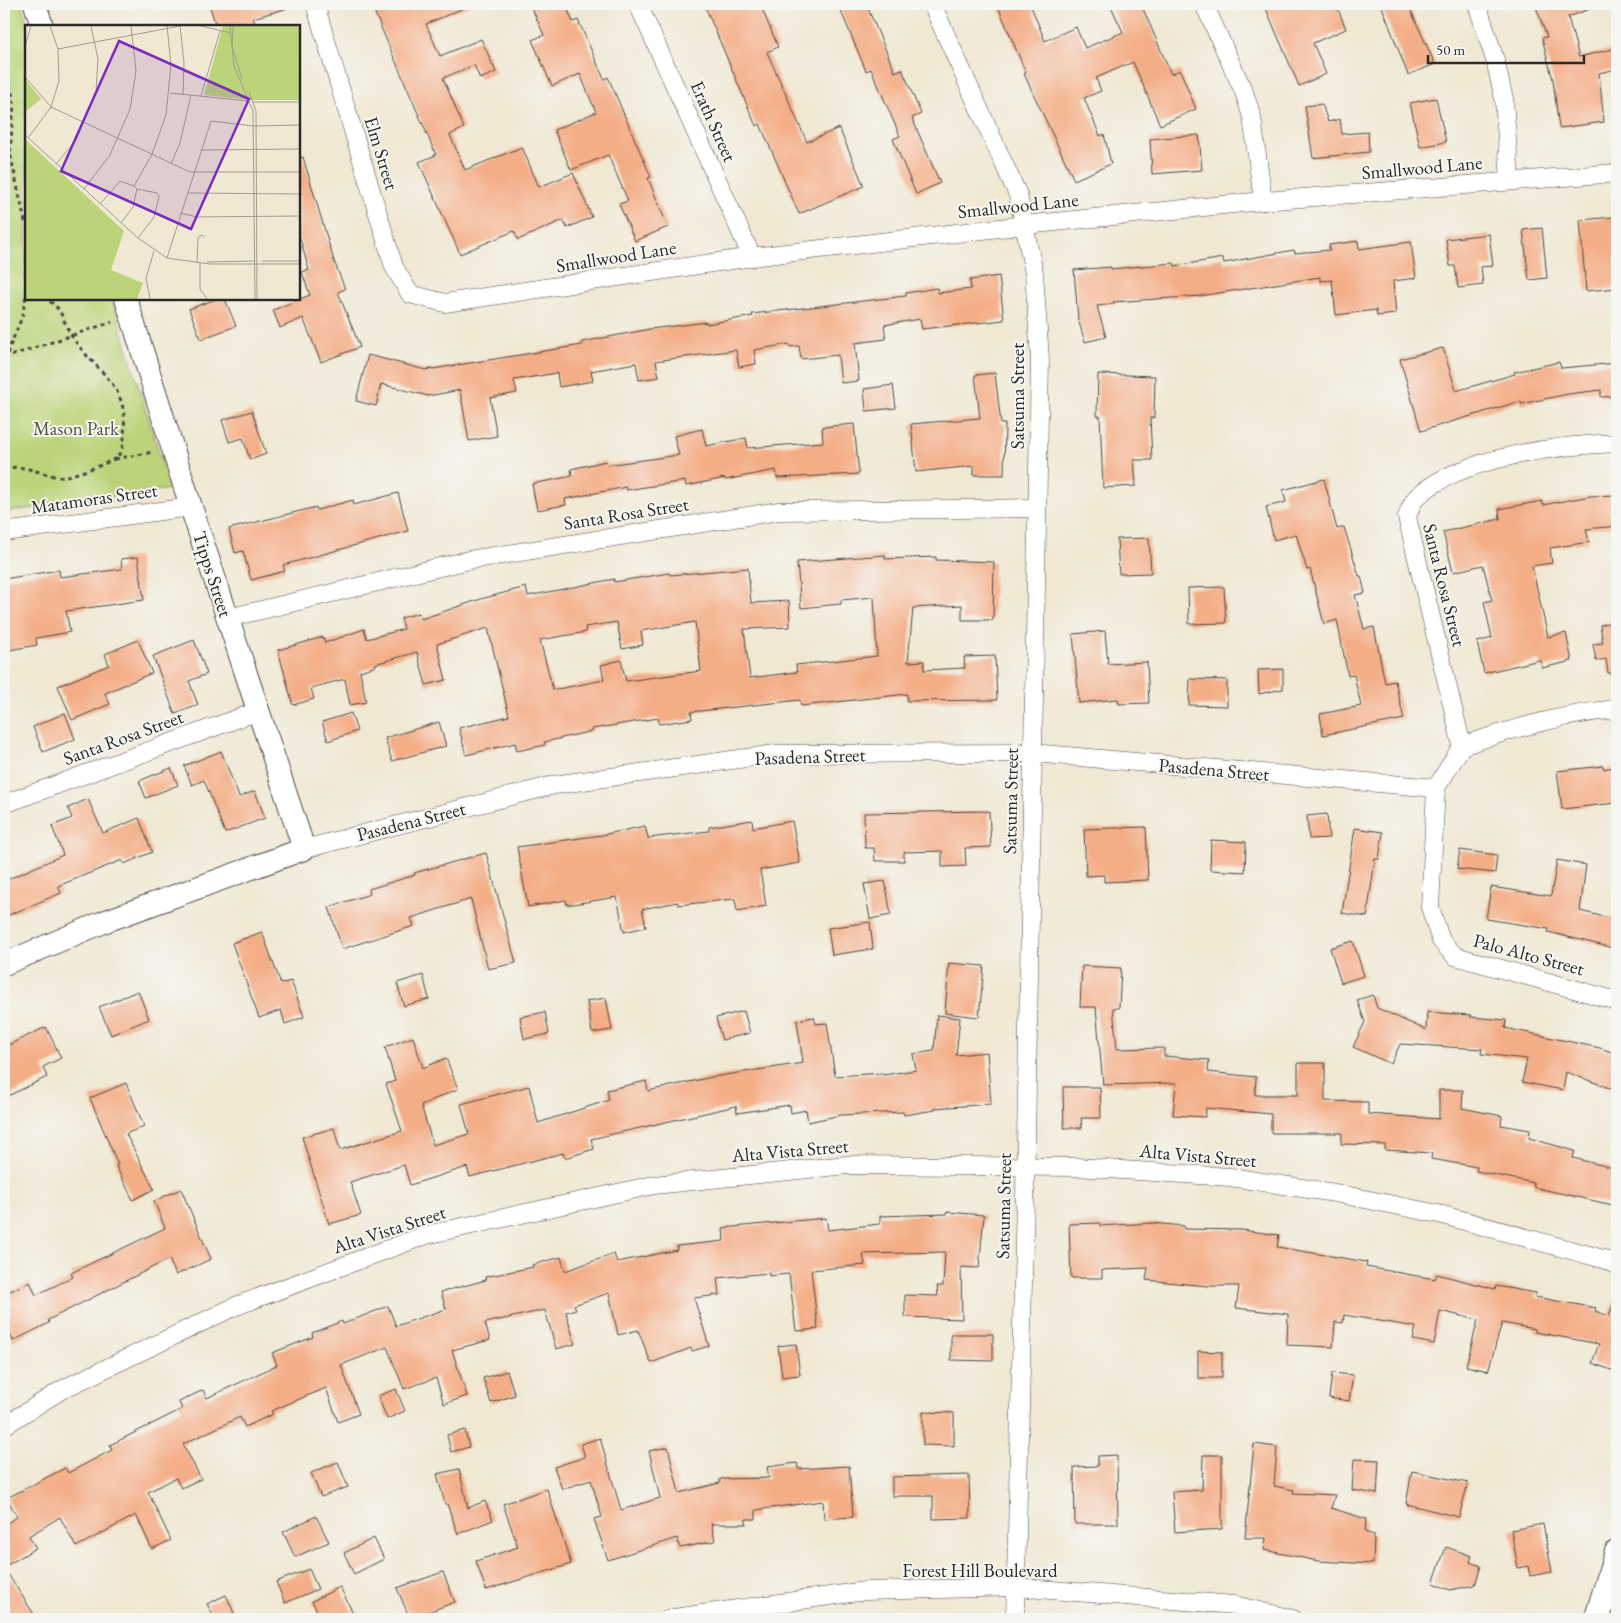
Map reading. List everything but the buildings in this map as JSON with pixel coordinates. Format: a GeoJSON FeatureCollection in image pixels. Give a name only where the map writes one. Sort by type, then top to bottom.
{"type":"FeatureCollection","features":[{"type":"Feature","properties":{"kind":"main road"},"geometry":{"type":"LineString","coordinates":[[1597,1619],[1617,1554]]}},
{"type":"Feature","properties":{"kind":"street"},"geometry":{"type":"LineString","coordinates":[[35,4],[42,25]]}},
{"type":"Feature","properties":{"kind":"street","name":"Elm Street"},"geometry":{"type":"LineString","coordinates":[[315,4],[394,266],[410,294],[428,299]]}},
{"type":"Feature","properties":{"kind":"street","name":"Erath Street"},"geometry":{"type":"LineString","coordinates":[[638,4],[752,256]]}},
{"type":"Feature","properties":{"kind":"street","name":"Satsuma Street"},"geometry":{"type":"LineString","coordinates":[[932,4],[1018,195],[1034,274],[1040,359],[1026,1167],[1015,1619]]}},
{"type":"Feature","properties":{"kind":"street"},"geometry":{"type":"LineString","coordinates":[[1204,4],[1244,92],[1252,117],[1263,201]]}},
{"type":"Feature","properties":{"kind":"street"},"geometry":{"type":"LineString","coordinates":[[1477,4],[1495,60],[1504,99],[1510,181]]}},
{"type":"Feature","properties":{"kind":"street","name":"Smallwood Lane"},"geometry":{"type":"LineString","coordinates":[[428,299],[445,303],[752,256],[1025,225],[1263,201],[1617,173]]}},
{"type":"Feature","properties":{"kind":"street","name":"Tipps Street"},"geometry":{"type":"LineString","coordinates":[[129,308],[191,507],[304,849]]}},
{"type":"Feature","properties":{"kind":"street","name":"Santa Rosa Street"},"geometry":{"type":"LineString","coordinates":[[1462,746],[1407,517],[1415,498],[1436,481],[1495,459],[1581,444],[1617,443]]}},
{"type":"Feature","properties":{"kind":"street","name":"Matamoras Street"},"geometry":{"type":"LineString","coordinates":[[4,532],[191,507]]}},
{"type":"Feature","properties":{"kind":"street","name":"Santa Rosa Street"},"geometry":{"type":"LineString","coordinates":[[228,618],[469,560],[779,511],[1037,508]]}},
{"type":"Feature","properties":{"kind":"street","name":"Santa Rosa Street"},"geometry":{"type":"LineString","coordinates":[[4,804],[258,710]]}},
{"type":"Feature","properties":{"kind":"street"},"geometry":{"type":"LineString","coordinates":[[1436,788],[1462,746],[1517,727],[1568,715],[1617,710]]}},
{"type":"Feature","properties":{"kind":"street","name":"Pasadena Street"},"geometry":{"type":"LineString","coordinates":[[4,964],[106,922],[304,849],[554,785],[775,754],[1032,753],[1436,788]]}},
{"type":"Feature","properties":{"kind":"street","name":"Palo Alto Street"},"geometry":{"type":"LineString","coordinates":[[1436,788],[1430,907],[1441,942],[1455,956],[1617,1001]]}},
{"type":"Feature","properties":{"kind":"street","name":"Alta Vista Street"},"geometry":{"type":"LineString","coordinates":[[4,1426],[63,1389],[236,1306],[426,1235],[654,1184],[847,1165],[1076,1167],[1230,1177],[1335,1193],[1443,1215],[1603,1259],[1617,1265]]}},
{"type":"Feature","properties":{"kind":"street","name":"Forest Hill Boulevard"},"geometry":{"type":"LineString","coordinates":[[667,1619],[865,1591],[1015,1587],[1234,1605],[1293,1619]]}},
{"type":"Feature","properties":{"kind":"path"},"geometry":{"type":"LineString","coordinates":[[4,61],[14,102],[10,153],[25,221]]}},
{"type":"Feature","properties":{"kind":"path"},"geometry":{"type":"LineString","coordinates":[[4,359],[22,318],[25,300]]}},
{"type":"Feature","properties":{"kind":"path"},"geometry":{"type":"LineString","coordinates":[[48,300],[57,305],[71,335],[114,384],[126,415],[124,447],[115,459]]}},
{"type":"Feature","properties":{"kind":"path"},"geometry":{"type":"LineString","coordinates":[[4,359],[71,335],[129,308]]}},
{"type":"Feature","properties":{"kind":"path"},"geometry":{"type":"LineString","coordinates":[[4,470],[15,466],[62,477],[115,459],[153,452],[175,455]]}},
{"type":"Feature","properties":{"kind":"green space","name":"Mason Park"},"geometry":{"type":"Polygon","coordinates":[[[4,4],[21,4],[28,25],[25,25],[25,300],[112,300],[170,489],[4,512],[4,4]]]}}]}
